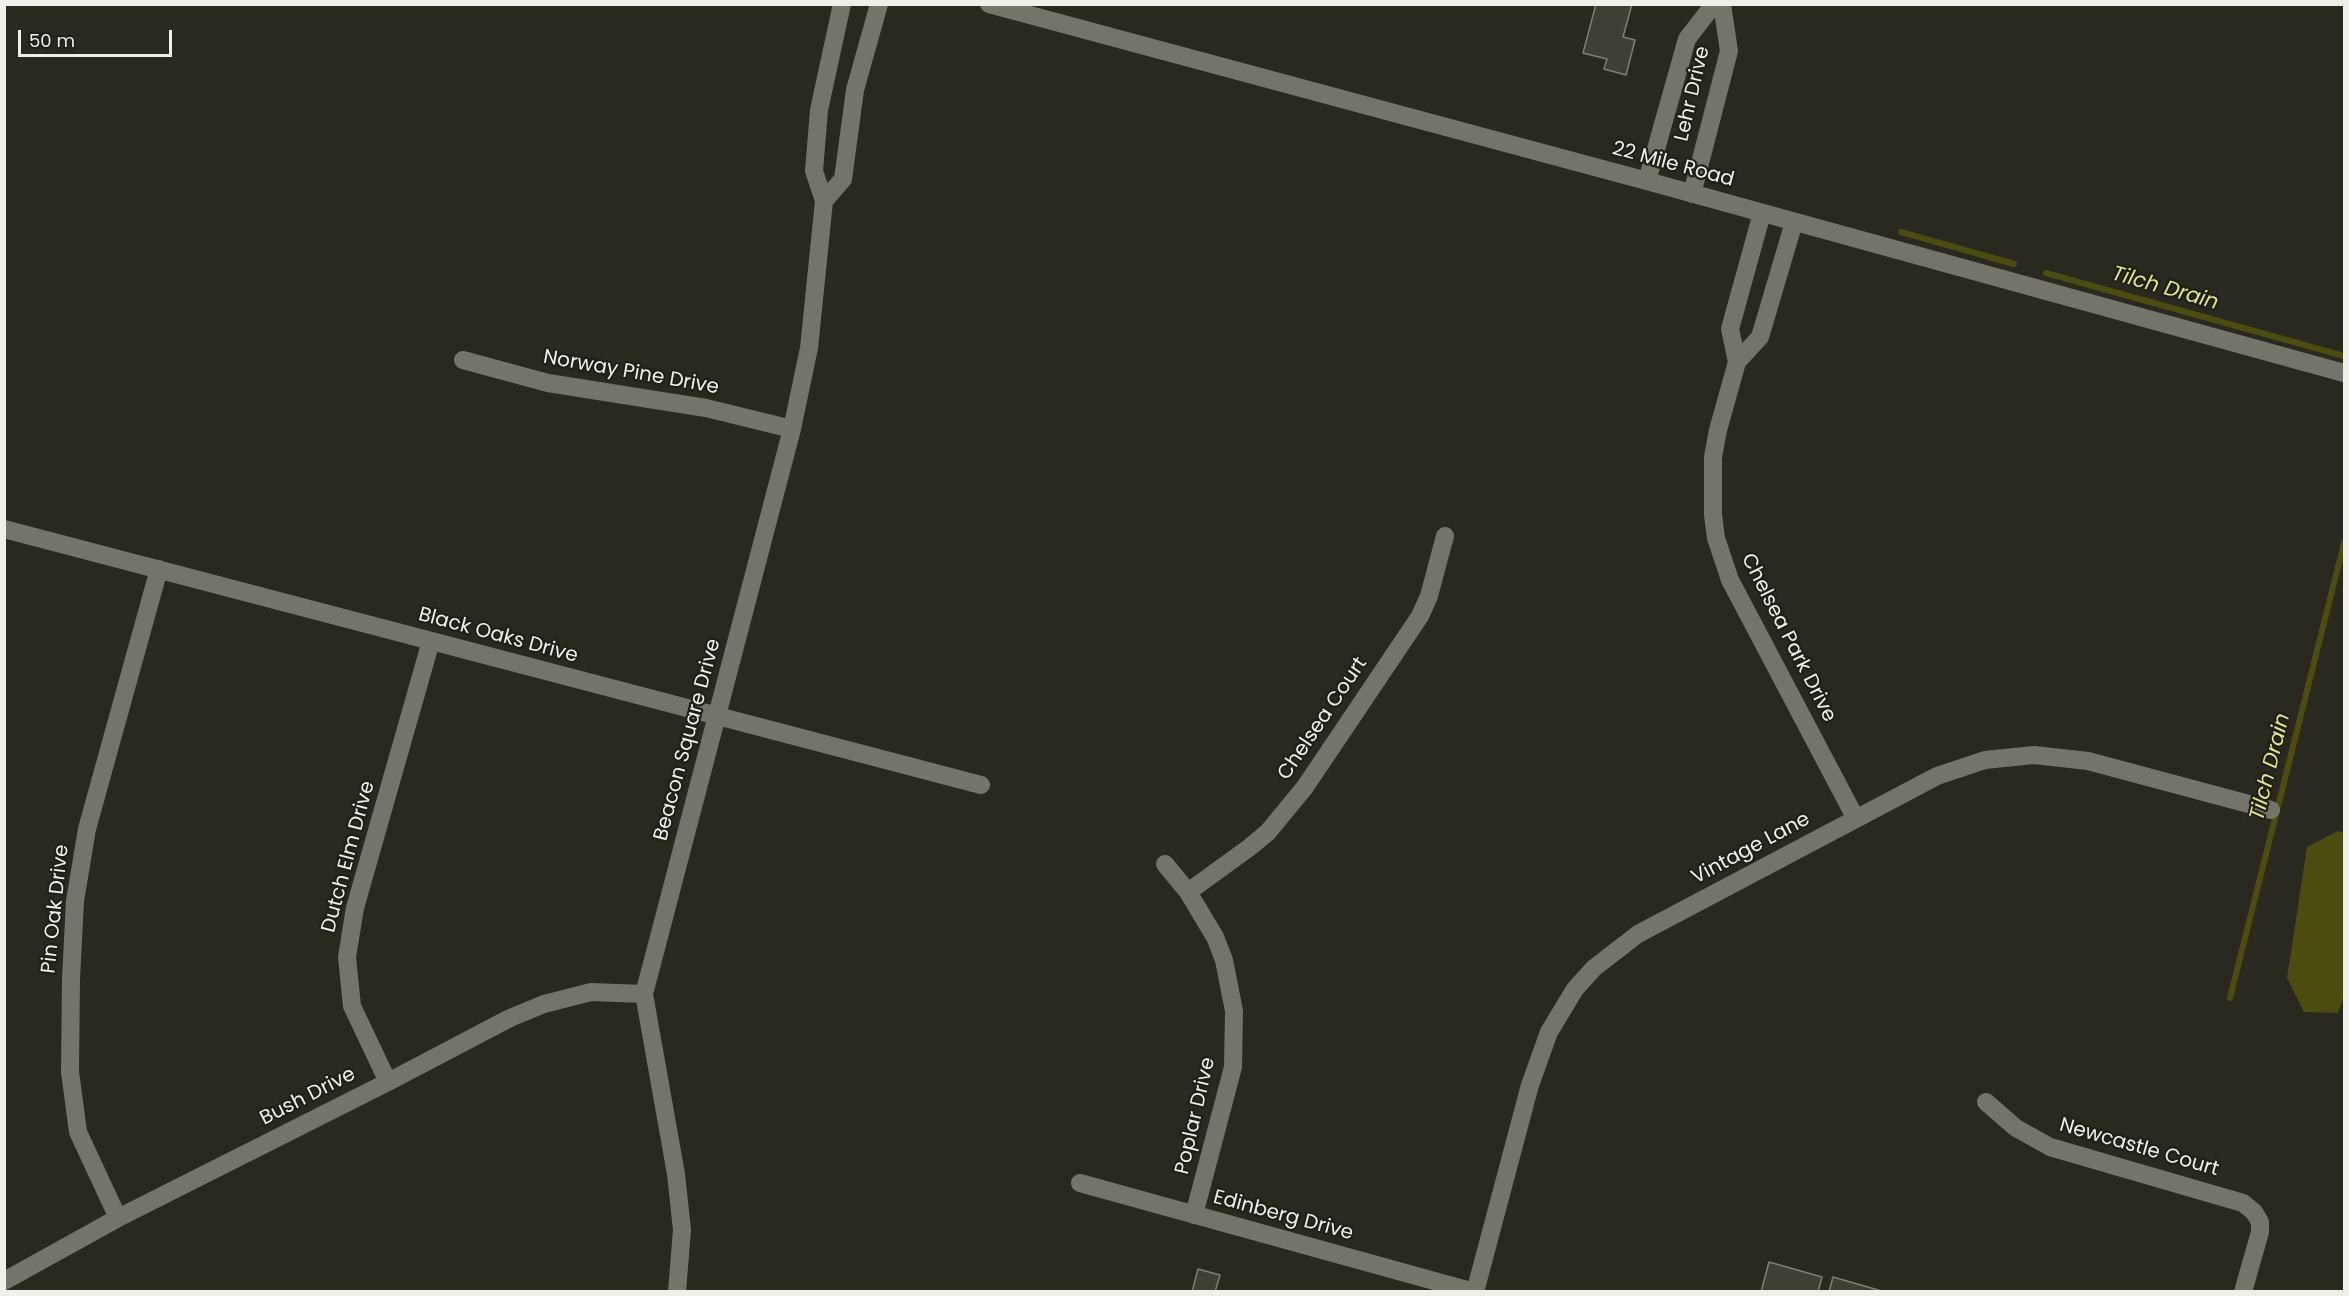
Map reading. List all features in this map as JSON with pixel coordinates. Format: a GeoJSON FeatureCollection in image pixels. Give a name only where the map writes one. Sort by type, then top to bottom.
{"type":"FeatureCollection","features":[{"type":"Feature","properties":{"kind":"street","name":"Beacon Square Drive"},"geometry":{"type":"LineString","coordinates":[[677,1292],[682,1230],[676,1174],[644,994],[792,429],[809,348],[824,201],[814,171],[819,110],[842,4]]}},
{"type":"Feature","properties":{"kind":"street"},"geometry":{"type":"LineString","coordinates":[[824,201],[843,179],[855,90],[879,4]]}},
{"type":"Feature","properties":{"kind":"street","name":"22 Mile Road"},"geometry":{"type":"LineString","coordinates":[[989,4],[1647,181],[2344,373]]}},
{"type":"Feature","properties":{"kind":"street","name":"Lehr Drive"},"geometry":{"type":"LineString","coordinates":[[1647,181],[1687,39],[1714,4]]}},
{"type":"Feature","properties":{"kind":"street","name":"Lehr Drive"},"geometry":{"type":"LineString","coordinates":[[1692,194],[1730,51],[1722,4]]}},
{"type":"Feature","properties":{"kind":"street","name":"Chelsea Park Drive"},"geometry":{"type":"LineString","coordinates":[[1737,362],[1730,329],[1762,213]]}},
{"type":"Feature","properties":{"kind":"street","name":"Chelsea Park Drive"},"geometry":{"type":"LineString","coordinates":[[1794,222],[1760,337],[1737,362],[1718,430],[1713,457],[1713,515],[1722,559],[1730,580],[1856,819]]}},
{"type":"Feature","properties":{"kind":"street","name":"Norway Pine Drive"},"geometry":{"type":"LineString","coordinates":[[463,360],[548,383],[706,408],[792,429]]}},
{"type":"Feature","properties":{"kind":"street","name":"Black Oaks Drive"},"geometry":{"type":"LineString","coordinates":[[4,529],[718,718],[981,785]]}},
{"type":"Feature","properties":{"kind":"street","name":"Chelsea Court"},"geometry":{"type":"LineString","coordinates":[[1188,892],[1250,848],[1268,832],[1305,787],[1420,616],[1429,596],[1445,536]]}},
{"type":"Feature","properties":{"kind":"street","name":"Pin Oak Drive"},"geometry":{"type":"LineString","coordinates":[[118,1218],[78,1132],[70,1072],[70,979],[75,901],[87,829],[159,569]]}},
{"type":"Feature","properties":{"kind":"street","name":"Dutch Elm Drive"},"geometry":{"type":"LineString","coordinates":[[388,1082],[352,1006],[347,957],[355,908],[431,641]]}},
{"type":"Feature","properties":{"kind":"street","name":"Vintage Lane"},"geometry":{"type":"LineString","coordinates":[[1474,1292],[1539,1056],[1549,1032],[1575,988],[1594,968],[1638,934],[1937,776],[1985,760],[2034,755],[2088,761],[2271,810]]}},
{"type":"Feature","properties":{"kind":"street","name":"Poplar Drive"},"geometry":{"type":"LineString","coordinates":[[1165,864],[1188,892],[1210,929],[1224,960],[1234,1011],[1233,1067],[1194,1215]]}},
{"type":"Feature","properties":{"kind":"street","name":"Bush Drive"},"geometry":{"type":"LineString","coordinates":[[4,1281],[118,1218],[510,1018],[544,1004],[591,992],[644,994]]}},
{"type":"Feature","properties":{"kind":"street","name":"Newcastle Court"},"geometry":{"type":"LineString","coordinates":[[1986,1102],[2016,1128],[2050,1147],[2233,1199],[2254,1212],[2260,1222],[2260,1232],[2243,1292]]}},
{"type":"Feature","properties":{"kind":"street","name":"Edinberg Drive"},"geometry":{"type":"LineString","coordinates":[[1080,1184],[1474,1292]]}},
{"type":"Feature","properties":{"kind":"shaded area"},"geometry":{"type":"Polygon","coordinates":[[[2338,831],[2344,833],[2344,996],[2338,1013],[2304,1012],[2287,978],[2307,847],[2338,831]]]}},
{"type":"Feature","properties":{"kind":"building"},"geometry":{"type":"Polygon","coordinates":[[[1596,4],[1632,4],[1623,37],[1635,40],[1626,75],[1604,69],[1607,59],[1583,53],[1596,4]]]}},
{"type":"Feature","properties":{"kind":"building"},"geometry":{"type":"Polygon","coordinates":[[[1769,1262],[1822,1277],[1818,1292],[1761,1292],[1769,1262]]]}},
{"type":"Feature","properties":{"kind":"building"},"geometry":{"type":"Polygon","coordinates":[[[1198,1269],[1220,1275],[1215,1292],[1192,1292],[1198,1269]]]}},
{"type":"Feature","properties":{"kind":"building"},"geometry":{"type":"Polygon","coordinates":[[[1833,1277],[1885,1292],[1829,1292],[1833,1277]]]}},
{"type":"Feature","properties":{"kind":"waterway","name":"Tilch Drain"},"geometry":{"type":"LineString","coordinates":[[1901,232],[2014,264]]}},
{"type":"Feature","properties":{"kind":"waterway","name":"Tilch Drain"},"geometry":{"type":"LineString","coordinates":[[2046,273],[2344,356]]}},
{"type":"Feature","properties":{"kind":"waterway","name":"Tilch Drain"},"geometry":{"type":"LineString","coordinates":[[2230,998],[2344,543]]}}]}
